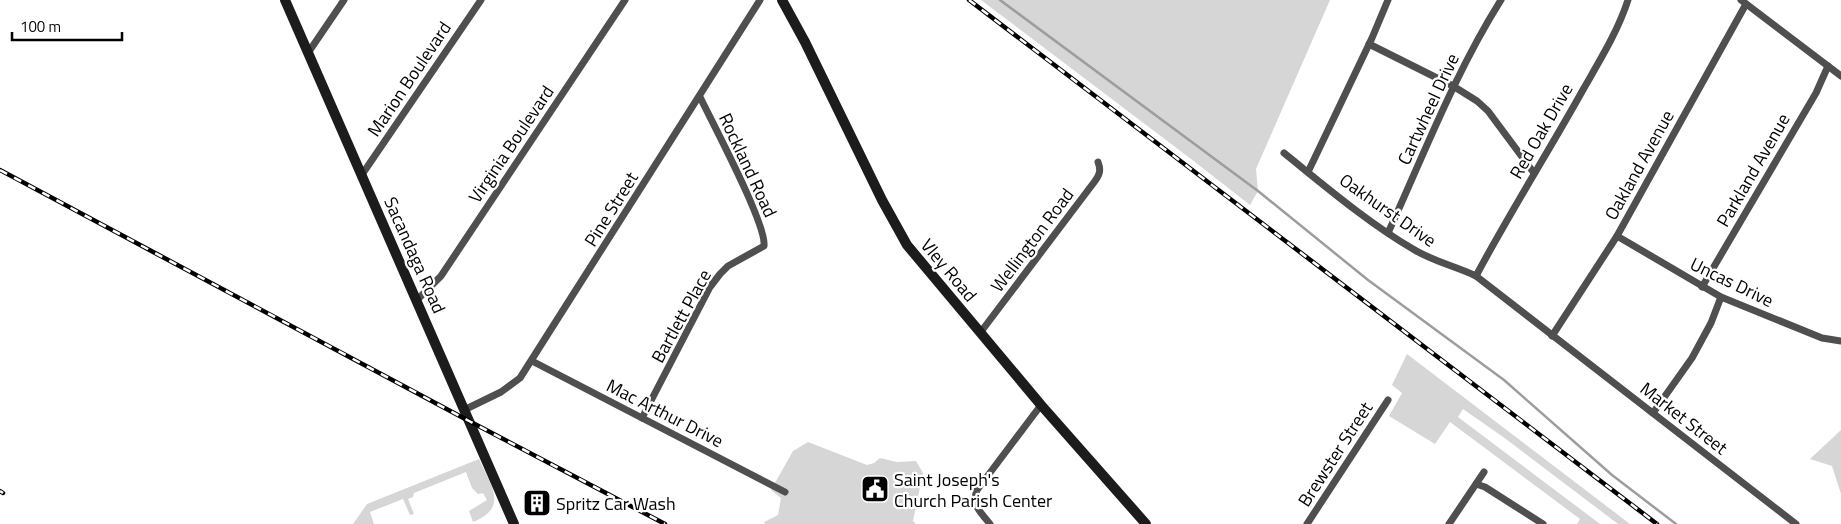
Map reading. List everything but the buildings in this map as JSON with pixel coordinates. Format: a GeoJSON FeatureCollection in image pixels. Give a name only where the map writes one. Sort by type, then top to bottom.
{"type":"FeatureCollection","features":[{"type":"Feature","properties":{"kind":"street","name":"Sacandaga Road"},"geometry":{"type":"LineString","coordinates":[[285,0],[514,524]]}},
{"type":"Feature","properties":{"kind":"street"},"geometry":{"type":"LineString","coordinates":[[308,53],[344,0]]}},
{"type":"Feature","properties":{"kind":"street","name":"Marion Boulevard"},"geometry":{"type":"LineString","coordinates":[[361,176],[481,0]]}},
{"type":"Feature","properties":{"kind":"street","name":"Virginia Boulevard"},"geometry":{"type":"LineString","coordinates":[[417,300],[441,276],[625,0]]}},
{"type":"Feature","properties":{"kind":"street","name":"Pine Street"},"geometry":{"type":"LineString","coordinates":[[464,410],[501,392],[520,378],[760,0]]}},
{"type":"Feature","properties":{"kind":"street","name":"Vley Road"},"geometry":{"type":"LineString","coordinates":[[782,0],[805,42],[882,200],[907,245],[1041,405],[1146,524]]}},
{"type":"Feature","properties":{"kind":"street"},"geometry":{"type":"LineString","coordinates":[[1308,172],[1388,0]]}},
{"type":"Feature","properties":{"kind":"street","name":"Cartwheel Drive"},"geometry":{"type":"LineString","coordinates":[[1388,233],[1453,86],[1501,0]]}},
{"type":"Feature","properties":{"kind":"street","name":"Red Oak Drive"},"geometry":{"type":"LineString","coordinates":[[1476,276],[1588,82],[1623,16],[1628,0]]}},
{"type":"Feature","properties":{"kind":"street"},"geometry":{"type":"LineString","coordinates":[[1744,2],[1841,76]]}},
{"type":"Feature","properties":{"kind":"street","name":"Oakland Avenue"},"geometry":{"type":"LineString","coordinates":[[1552,336],[1616,236],[1744,2]]}},
{"type":"Feature","properties":{"kind":"street"},"geometry":{"type":"LineString","coordinates":[[1369,44],[1453,86],[1477,101],[1488,111],[1534,173]]}},
{"type":"Feature","properties":{"kind":"street","name":"Parkland Avenue"},"geometry":{"type":"LineString","coordinates":[[1702,287],[1816,93],[1828,66]]}},
{"type":"Feature","properties":{"kind":"street","name":"Rockland Road"},"geometry":{"type":"LineString","coordinates":[[700,97],[751,202],[765,240],[764,246]]}},
{"type":"Feature","properties":{"kind":"street","name":"Oakhurst Drive"},"geometry":{"type":"LineString","coordinates":[[1284,153],[1388,233],[1413,250],[1434,261],[1459,268],[1476,276],[1552,336]]}},
{"type":"Feature","properties":{"kind":"street","name":"Wellington Road"},"geometry":{"type":"LineString","coordinates":[[980,333],[1100,174],[1098,162]]}},
{"type":"Feature","properties":{"kind":"street","name":"Uncas Drive"},"geometry":{"type":"LineString","coordinates":[[1616,236],[1721,297],[1822,338],[1841,341]]}},
{"type":"Feature","properties":{"kind":"street","name":"Bartlett Place"},"geometry":{"type":"LineString","coordinates":[[642,418],[710,288],[728,266],[764,246]]}},
{"type":"Feature","properties":{"kind":"street"},"geometry":{"type":"LineString","coordinates":[[1653,412],[1692,358],[1711,323],[1721,297]]}},
{"type":"Feature","properties":{"kind":"street","name":"Market Street"},"geometry":{"type":"LineString","coordinates":[[1552,336],[1796,524]]}},
{"type":"Feature","properties":{"kind":"street","name":"Mac Arthur Drive"},"geometry":{"type":"LineString","coordinates":[[532,361],[784,492]]}},
{"type":"Feature","properties":{"kind":"street","name":"Brewster Street"},"geometry":{"type":"LineString","coordinates":[[1307,524],[1388,400]]}},
{"type":"Feature","properties":{"kind":"street"},"geometry":{"type":"LineString","coordinates":[[990,524],[974,504],[976,490],[1041,405]]}},
{"type":"Feature","properties":{"kind":"street"},"geometry":{"type":"LineString","coordinates":[[1450,524],[1484,472]]}},
{"type":"Feature","properties":{"kind":"street"},"geometry":{"type":"LineString","coordinates":[[1476,484],[1485,487],[1543,524]]}},
{"type":"Feature","properties":{"kind":"shaded area"},"geometry":{"type":"Polygon","coordinates":[[[981,0],[1330,0],[1256,169],[1258,191],[1250,205],[981,0]]]}},
{"type":"Feature","properties":{"kind":"shaded area"},"geometry":{"type":"Polygon","coordinates":[[[1407,354],[1630,524],[1618,524],[1506,439],[1463,409],[1458,417],[1600,524],[1577,524],[1580,519],[1450,422],[1435,444],[1389,416],[1402,393],[1392,385],[1407,354]]]}},
{"type":"Feature","properties":{"kind":"shaded area"},"geometry":{"type":"Polygon","coordinates":[[[1841,430],[1841,494],[1832,466],[1810,459],[1841,430]]]}},
{"type":"Feature","properties":{"kind":"shaded area"},"geometry":{"type":"Polygon","coordinates":[[[808,442],[867,465],[874,463],[880,458],[897,462],[916,461],[923,473],[913,521],[916,524],[765,524],[764,522],[778,515],[781,498],[771,490],[793,451],[808,442]]]}},
{"type":"Feature","properties":{"kind":"shaded area"},"geometry":{"type":"Polygon","coordinates":[[[479,459],[492,486],[494,502],[491,509],[484,516],[473,522],[469,511],[487,500],[483,493],[478,494],[472,488],[466,472],[414,493],[413,497],[408,499],[414,514],[410,515],[403,499],[370,512],[374,524],[353,524],[367,504],[479,459]]]}},
{"type":"Feature","properties":{"kind":"waterway"},"geometry":{"type":"LineString","coordinates":[[1000,0],[1258,191],[1368,280],[1504,380],[1612,475],[1676,524]]}},
{"type":"Feature","properties":{"kind":"railway"},"geometry":{"type":"LineString","coordinates":[[969,0],[1657,524]]}},
{"type":"Feature","properties":{"kind":"railway"},"geometry":{"type":"LineString","coordinates":[[0,170],[665,524]]}},
{"type":"Feature","properties":{"kind":"place","name":"Saint Joseph's Church Parish Center"},"geometry":{"type":"Point","coordinates":[875,489]}},
{"type":"Feature","properties":{"kind":"place","name":"Spritz Car Wash"},"geometry":{"type":"Point","coordinates":[537,503]}}]}
